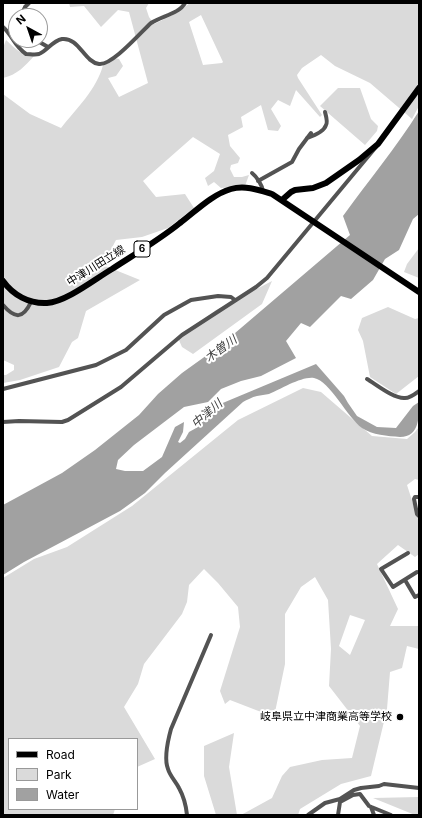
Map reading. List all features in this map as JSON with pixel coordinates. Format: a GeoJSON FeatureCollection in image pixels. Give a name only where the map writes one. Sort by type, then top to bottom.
{"type":"FeatureCollection","features":[{"type":"Feature","properties":{"kind":"main road"},"geometry":{"type":"LineString","coordinates":[[284,201],[291,192],[295,190],[313,188],[326,183],[360,162],[378,144],[419,88]]}},
{"type":"Feature","properties":{"kind":"main road","name":"中津川田立線"},"geometry":{"type":"LineString","coordinates":[[31,302],[47,303],[57,301],[77,291],[168,232],[213,197],[231,189],[246,187],[272,194],[284,201],[417,290]]}},
{"type":"Feature","properties":{"kind":"main road"},"geometry":{"type":"LineString","coordinates":[[3,281],[17,294],[31,302]]}},
{"type":"Feature","properties":{"kind":"street"},"geometry":{"type":"LineString","coordinates":[[17,48],[26,54],[39,54],[59,40],[68,39],[75,43],[94,63],[105,64],[134,41],[151,23],[180,8],[185,3]]}},
{"type":"Feature","properties":{"kind":"street"},"geometry":{"type":"LineString","coordinates":[[307,138],[318,134],[325,128],[327,122],[325,112]]}},
{"type":"Feature","properties":{"kind":"street"},"geometry":{"type":"LineString","coordinates":[[258,181],[292,162],[299,149],[311,133]]}},
{"type":"Feature","properties":{"kind":"street"},"geometry":{"type":"LineString","coordinates":[[3,422],[62,422],[68,420],[121,388],[182,335],[256,287],[270,275],[347,183],[360,162]]}},
{"type":"Feature","properties":{"kind":"street"},"geometry":{"type":"LineString","coordinates":[[252,174],[258,181],[263,191]]}},
{"type":"Feature","properties":{"kind":"street"},"geometry":{"type":"LineString","coordinates":[[3,389],[96,365],[126,350],[164,315],[191,300],[218,296],[231,297],[235,300]]}},
{"type":"Feature","properties":{"kind":"street"},"geometry":{"type":"LineString","coordinates":[[3,305],[11,313],[18,316],[25,313],[31,302]]}},
{"type":"Feature","properties":{"kind":"street"},"geometry":{"type":"LineString","coordinates":[[367,379],[401,398],[409,397],[419,391]]}},
{"type":"Feature","properties":{"kind":"street"},"geometry":{"type":"LineString","coordinates":[[419,496],[415,497],[414,499],[417,514],[419,516]]}},
{"type":"Feature","properties":{"kind":"street"},"geometry":{"type":"LineString","coordinates":[[408,553],[381,569],[393,587],[417,572]]}},
{"type":"Feature","properties":{"kind":"street"},"geometry":{"type":"LineString","coordinates":[[405,580],[415,597],[419,595]]}},
{"type":"Feature","properties":{"kind":"street"},"geometry":{"type":"LineString","coordinates":[[187,815],[185,800],[167,768],[169,738],[171,729],[211,635]]}},
{"type":"Feature","properties":{"kind":"street"},"geometry":{"type":"LineString","coordinates":[[338,815],[340,800],[354,790],[384,784],[419,788]]}},
{"type":"Feature","properties":{"kind":"street"},"geometry":{"type":"LineString","coordinates":[[308,815],[325,803],[358,794],[360,794],[368,806],[391,815]]}},
{"type":"Feature","properties":{"kind":"street"},"geometry":{"type":"LineString","coordinates":[[371,807],[374,815]]}},
{"type":"Feature","properties":{"kind":"green space"},"geometry":{"type":"Polygon","coordinates":[[[69,3],[149,3],[146,8],[149,17],[154,24],[175,14],[190,3],[419,3],[419,106],[412,119],[370,83],[335,66],[321,55],[302,68],[297,75],[322,115],[320,117],[296,90],[290,106],[278,100],[271,109],[281,126],[278,131],[268,130],[261,105],[241,117],[243,127],[228,135],[230,146],[240,158],[238,163],[231,165],[230,169],[234,177],[249,175],[245,186],[221,188],[214,182],[208,186],[205,178],[214,171],[220,154],[193,137],[143,181],[156,197],[185,194],[194,208],[168,228],[142,237],[116,240],[103,265],[140,280],[86,311],[78,338],[72,342],[59,367],[20,380],[3,383],[3,375],[6,375],[14,370],[14,365],[3,360],[3,94],[30,114],[61,128],[91,90],[103,65],[109,63],[115,58],[119,59],[123,66],[116,76],[108,78],[119,97],[148,83],[129,12],[118,10],[101,27],[84,6],[70,7],[69,3]],[[201,15],[189,22],[203,65],[223,62],[201,15]]]}},
{"type":"Feature","properties":{"kind":"green space"},"geometry":{"type":"Polygon","coordinates":[[[6,40],[8,42],[8,48],[14,48],[25,55],[34,56],[17,72],[3,78],[3,48],[6,40]]]}},
{"type":"Feature","properties":{"kind":"green space"},"geometry":{"type":"Polygon","coordinates":[[[338,88],[360,88],[371,119],[378,126],[377,131],[365,145],[320,106],[338,88]]]}},
{"type":"Feature","properties":{"kind":"green space"},"geometry":{"type":"Polygon","coordinates":[[[419,248],[419,278],[404,272],[407,264],[419,248]]]}},
{"type":"Feature","properties":{"kind":"green space"},"geometry":{"type":"Polygon","coordinates":[[[272,281],[262,304],[193,354],[182,347],[178,338],[216,310],[272,281]]]}},
{"type":"Feature","properties":{"kind":"green space"},"geometry":{"type":"Polygon","coordinates":[[[388,307],[415,319],[419,318],[419,376],[396,394],[370,377],[363,341],[358,330],[362,318],[388,307]]]}},
{"type":"Feature","properties":{"kind":"green space"},"geometry":{"type":"Polygon","coordinates":[[[303,388],[321,392],[372,436],[407,439],[419,427],[419,480],[415,479],[407,485],[419,522],[419,554],[415,557],[398,545],[377,564],[398,609],[390,626],[419,626],[419,649],[407,646],[402,668],[390,672],[387,709],[371,776],[341,784],[300,809],[298,815],[241,815],[272,798],[282,776],[290,767],[322,760],[352,758],[360,726],[329,686],[331,649],[328,600],[315,577],[301,587],[285,614],[285,664],[274,717],[230,700],[225,704],[220,691],[240,627],[238,607],[204,569],[189,585],[187,602],[182,614],[144,664],[138,684],[124,707],[155,759],[138,767],[138,738],[8,738],[8,810],[115,810],[113,815],[3,815],[3,578],[34,559],[67,547],[132,506],[238,420],[303,388]],[[350,615],[339,646],[350,655],[365,620],[350,615]]]}},
{"type":"Feature","properties":{"kind":"green space"},"geometry":{"type":"Polygon","coordinates":[[[234,733],[229,767],[237,815],[216,815],[204,776],[204,746],[234,733]]]}},
{"type":"Feature","properties":{"kind":"green space"},"geometry":{"type":"Polygon","coordinates":[[[419,797],[419,815],[415,815],[373,798],[419,797]]]}},
{"type":"Feature","properties":{"kind":"water"},"geometry":{"type":"Polygon","coordinates":[[[419,111],[419,214],[413,219],[399,250],[385,259],[373,280],[351,299],[341,296],[310,327],[301,323],[286,341],[296,358],[261,376],[241,381],[221,389],[208,402],[184,407],[134,445],[118,460],[116,469],[125,471],[143,471],[162,457],[175,427],[184,422],[183,432],[178,442],[180,443],[185,439],[189,432],[198,427],[206,410],[316,364],[344,396],[357,416],[377,427],[396,428],[413,406],[419,402],[419,413],[415,430],[407,436],[400,437],[380,435],[362,428],[350,416],[332,392],[320,381],[314,378],[298,381],[269,394],[255,396],[243,402],[145,493],[120,511],[24,562],[3,575],[3,505],[62,473],[95,450],[139,415],[158,394],[182,373],[221,345],[350,235],[343,216],[419,111]]]}},
{"type":"Feature","properties":{"kind":"place","name":"岐阜県立中津商業高等学校"},"geometry":{"type":"Point","coordinates":[400,717]}},
{"type":"Feature","properties":{"kind":"water label","name":"木曽川"},"geometry":{"type":"Point","coordinates":[221,349]}},
{"type":"Feature","properties":{"kind":"water label","name":"中津川"},"geometry":{"type":"Point","coordinates":[207,414]}}]}
